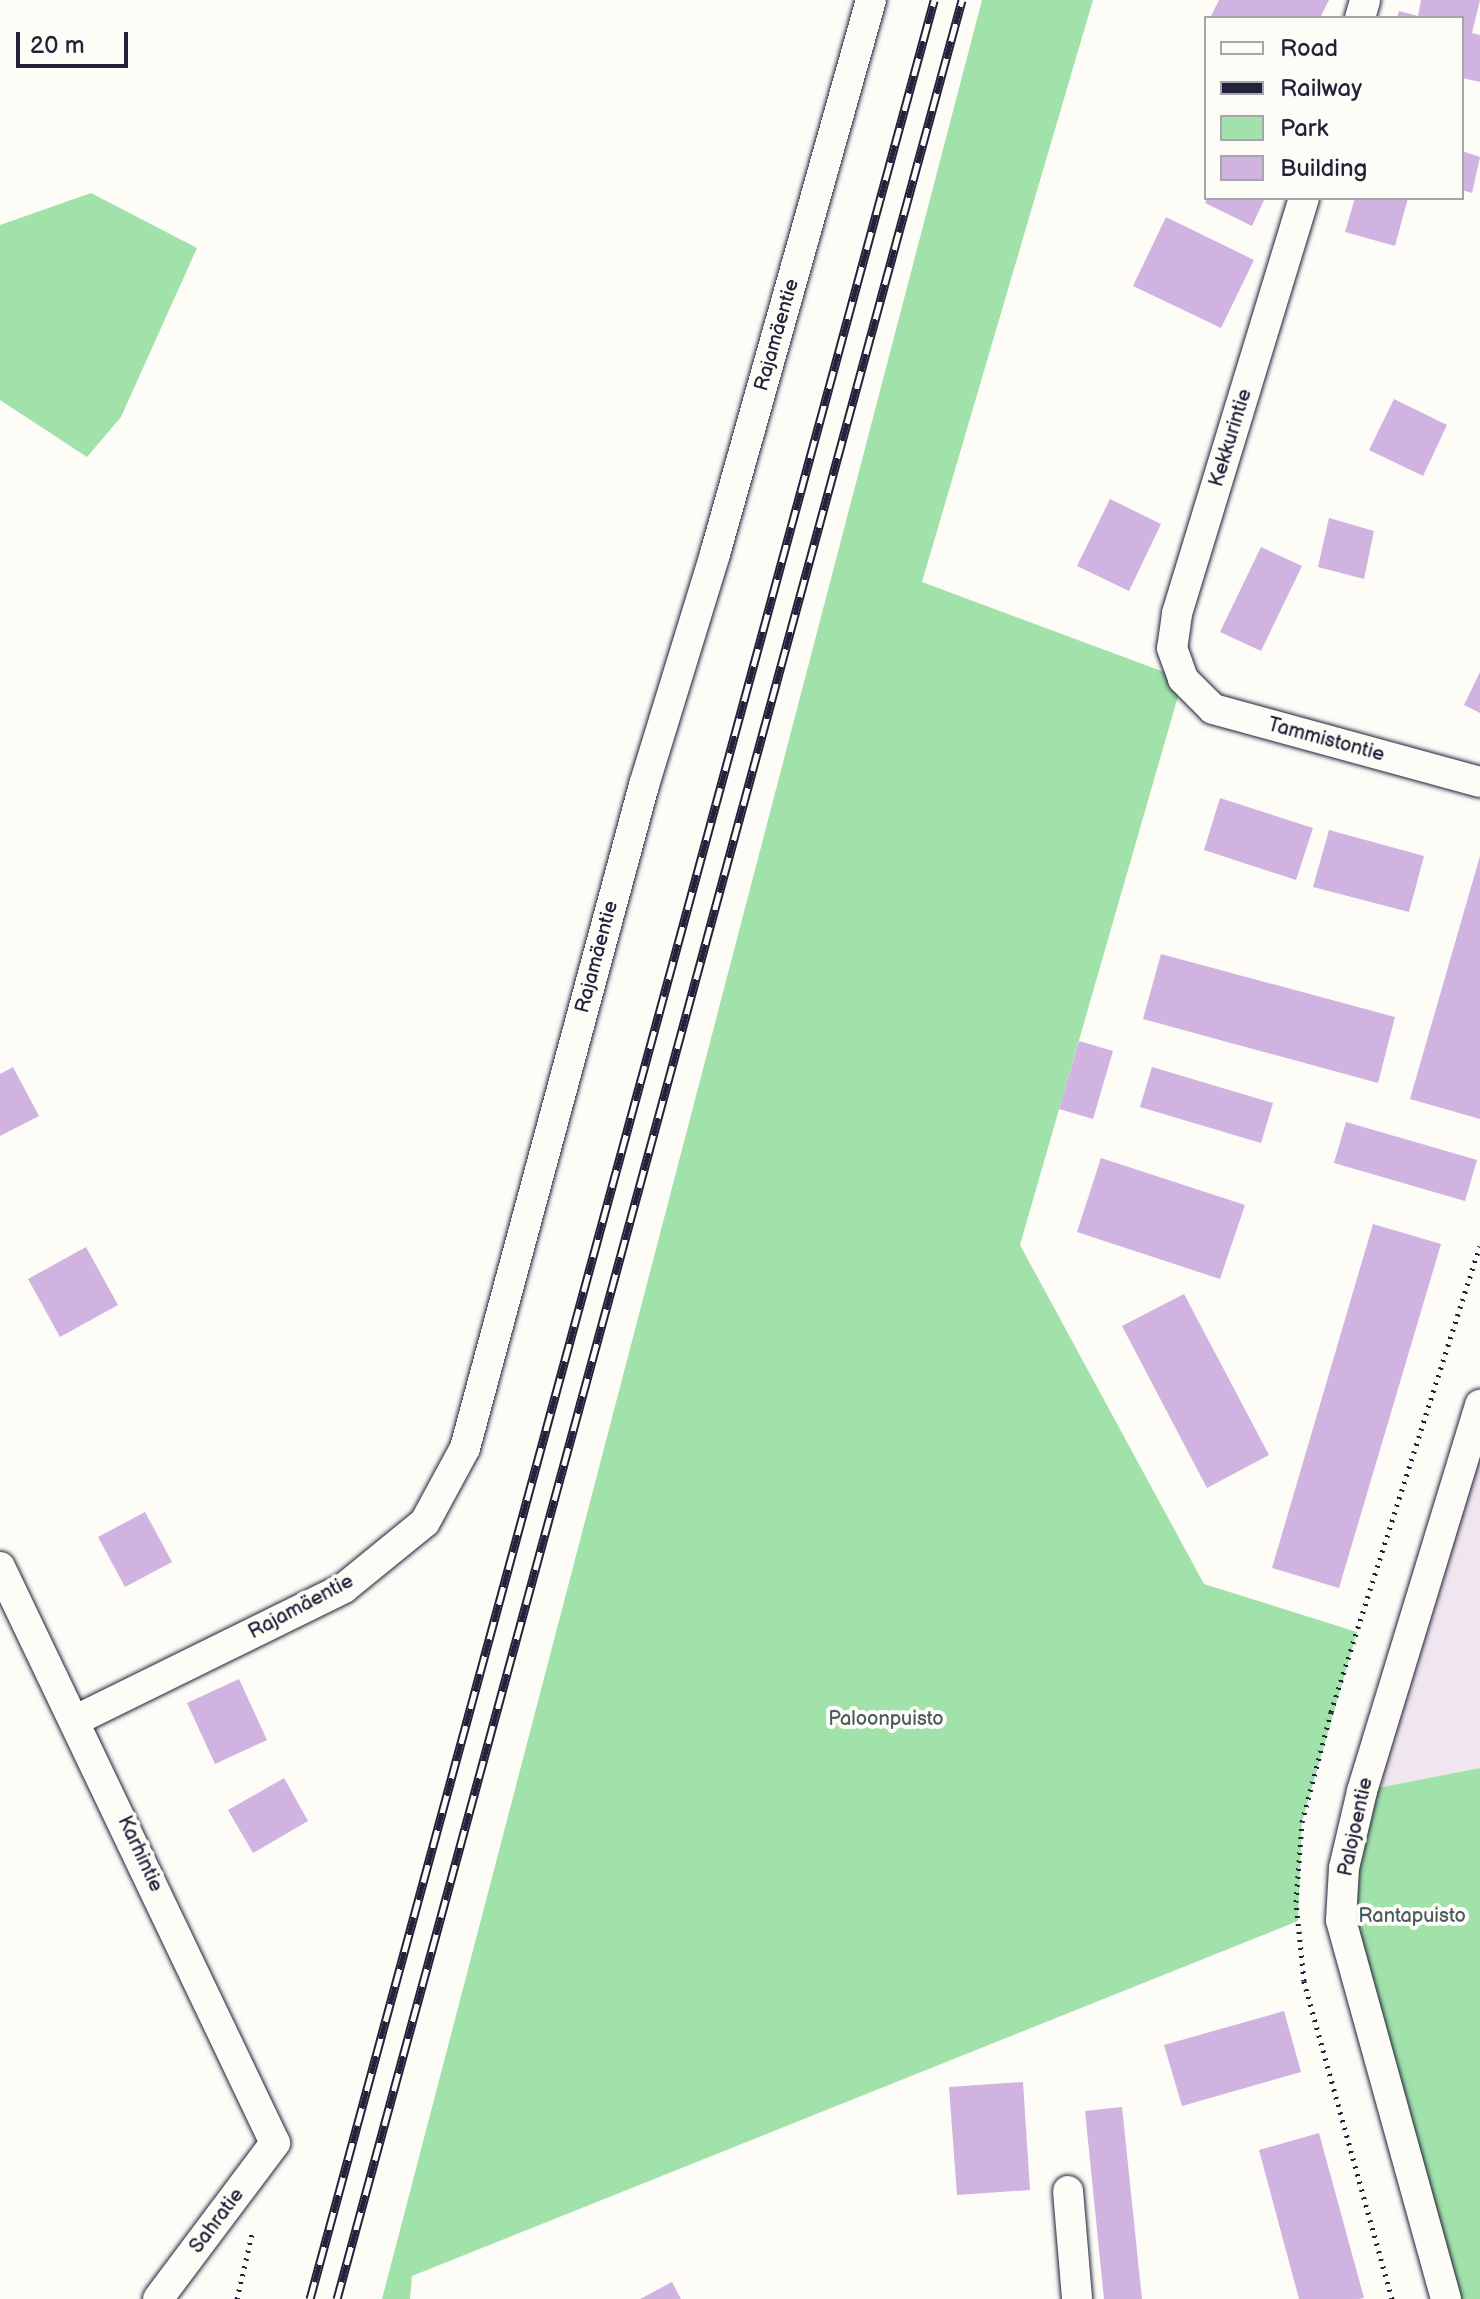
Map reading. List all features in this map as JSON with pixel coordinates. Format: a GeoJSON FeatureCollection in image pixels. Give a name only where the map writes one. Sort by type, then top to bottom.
{"type":"FeatureCollection","features":[{"type":"Feature","properties":{"kind":"street","name":"Rajamäentie"},"geometry":{"type":"LineString","coordinates":[[76,1720],[344,1588],[425,1522],[465,1448],[644,785],[719,539],[871,0]]}},
{"type":"Feature","properties":{"kind":"street","name":"Kekkurintie"},"geometry":{"type":"LineString","coordinates":[[1183,679],[1172,648],[1177,614],[1303,200]]}},
{"type":"Feature","properties":{"kind":"street","name":"Tammistontie"},"geometry":{"type":"LineString","coordinates":[[1183,679],[1213,709],[1480,782]]}},
{"type":"Feature","properties":{"kind":"street","name":"Palojoentie"},"geometry":{"type":"LineString","coordinates":[[1446,2299],[1341,1920],[1344,1868],[1362,1791],[1480,1405]]}},
{"type":"Feature","properties":{"kind":"street","name":"Karhintie"},"geometry":{"type":"LineString","coordinates":[[0,1567],[76,1720],[275,2143]]}},
{"type":"Feature","properties":{"kind":"street","name":"Sahratie"},"geometry":{"type":"LineString","coordinates":[[158,2299],[275,2143]]}},
{"type":"Feature","properties":{"kind":"street"},"geometry":{"type":"LineString","coordinates":[[1068,2191],[1077,2299]]}},
{"type":"Feature","properties":{"kind":"shaded area"},"geometry":{"type":"Polygon","coordinates":[[[1480,1405],[1480,1768],[1362,1791],[1480,1405]]]}},
{"type":"Feature","properties":{"kind":"green space","name":"Paloonpuisto"},"geometry":{"type":"Polygon","coordinates":[[[982,0],[1093,0],[922,582],[1183,679],[1020,1245],[1204,1584],[1357,1632],[1302,1822],[1298,1921],[412,2276],[410,2299],[382,2299],[982,0]]]}},
{"type":"Feature","properties":{"kind":"green space"},"geometry":{"type":"Polygon","coordinates":[[[91,193],[197,248],[121,417],[87,457],[0,400],[0,225],[91,193]]]}},
{"type":"Feature","properties":{"kind":"green space","name":"Rantapuisto"},"geometry":{"type":"Polygon","coordinates":[[[1480,1768],[1480,2299],[1446,2299],[1356,1982],[1344,1868],[1362,1791],[1480,1768]]]}},
{"type":"Feature","properties":{"kind":"building"},"geometry":{"type":"Polygon","coordinates":[[[1219,0],[1329,0],[1321,16],[1211,16],[1219,0]]]}},
{"type":"Feature","properties":{"kind":"building"},"geometry":{"type":"Polygon","coordinates":[[[1421,0],[1480,0],[1472,33],[1480,35],[1480,82],[1464,78],[1464,16],[1418,16],[1421,0]]]}},
{"type":"Feature","properties":{"kind":"building"},"geometry":{"type":"Polygon","coordinates":[[[1399,11],[1418,16],[1398,16],[1399,11]]]}},
{"type":"Feature","properties":{"kind":"building"},"geometry":{"type":"Polygon","coordinates":[[[1464,152],[1480,157],[1472,193],[1464,191],[1464,152]]]}},
{"type":"Feature","properties":{"kind":"building"},"geometry":{"type":"Polygon","coordinates":[[[1206,200],[1264,200],[1252,226],[1205,203],[1206,200]]]}},
{"type":"Feature","properties":{"kind":"building"},"geometry":{"type":"Polygon","coordinates":[[[1354,200],[1407,200],[1395,246],[1345,232],[1354,200]]]}},
{"type":"Feature","properties":{"kind":"building"},"geometry":{"type":"Polygon","coordinates":[[[1166,217],[1254,260],[1221,328],[1133,286],[1166,217]]]}},
{"type":"Feature","properties":{"kind":"building"},"geometry":{"type":"Polygon","coordinates":[[[1394,399],[1447,425],[1423,476],[1369,450],[1394,399]]]}},
{"type":"Feature","properties":{"kind":"building"},"geometry":{"type":"Polygon","coordinates":[[[1110,499],[1161,524],[1129,591],[1077,566],[1110,499]]]}},
{"type":"Feature","properties":{"kind":"building"},"geometry":{"type":"Polygon","coordinates":[[[1329,518],[1374,531],[1364,579],[1318,567],[1329,518]]]}},
{"type":"Feature","properties":{"kind":"building"},"geometry":{"type":"Polygon","coordinates":[[[1261,547],[1302,566],[1261,651],[1220,632],[1261,547]]]}},
{"type":"Feature","properties":{"kind":"building"},"geometry":{"type":"Polygon","coordinates":[[[1480,672],[1480,713],[1464,705],[1480,672]]]}},
{"type":"Feature","properties":{"kind":"building"},"geometry":{"type":"Polygon","coordinates":[[[1220,798],[1313,828],[1296,880],[1204,850],[1220,798]]]}},
{"type":"Feature","properties":{"kind":"building"},"geometry":{"type":"Polygon","coordinates":[[[1329,830],[1424,856],[1409,912],[1313,887],[1329,830]]]}},
{"type":"Feature","properties":{"kind":"building"},"geometry":{"type":"Polygon","coordinates":[[[1480,856],[1480,1119],[1410,1099],[1480,856]]]}},
{"type":"Feature","properties":{"kind":"building"},"geometry":{"type":"Polygon","coordinates":[[[1161,954],[1395,1017],[1378,1083],[1143,1019],[1161,954]]]}},
{"type":"Feature","properties":{"kind":"building"},"geometry":{"type":"Polygon","coordinates":[[[1079,1041],[1113,1051],[1093,1119],[1059,1109],[1079,1041]]]}},
{"type":"Feature","properties":{"kind":"building"},"geometry":{"type":"Polygon","coordinates":[[[13,1067],[39,1116],[0,1136],[0,1074],[13,1067]]]}},
{"type":"Feature","properties":{"kind":"building"},"geometry":{"type":"Polygon","coordinates":[[[1152,1067],[1273,1103],[1261,1143],[1140,1107],[1152,1067]]]}},
{"type":"Feature","properties":{"kind":"building"},"geometry":{"type":"Polygon","coordinates":[[[1346,1122],[1477,1160],[1465,1201],[1334,1163],[1346,1122]]]}},
{"type":"Feature","properties":{"kind":"building"},"geometry":{"type":"Polygon","coordinates":[[[1101,1158],[1245,1205],[1220,1279],[1077,1232],[1101,1158]]]}},
{"type":"Feature","properties":{"kind":"building"},"geometry":{"type":"Polygon","coordinates":[[[1373,1224],[1441,1244],[1339,1588],[1272,1568],[1373,1224]]]}},
{"type":"Feature","properties":{"kind":"building"},"geometry":{"type":"Polygon","coordinates":[[[86,1247],[118,1305],[60,1337],[28,1279],[86,1247]]]}},
{"type":"Feature","properties":{"kind":"building"},"geometry":{"type":"Polygon","coordinates":[[[1184,1294],[1269,1455],[1207,1488],[1122,1326],[1184,1294]]]}},
{"type":"Feature","properties":{"kind":"building"},"geometry":{"type":"Polygon","coordinates":[[[145,1512],[172,1562],[125,1587],[98,1537],[145,1512]]]}},
{"type":"Feature","properties":{"kind":"building"},"geometry":{"type":"Polygon","coordinates":[[[239,1679],[267,1740],[215,1764],[187,1703],[239,1679]]]}},
{"type":"Feature","properties":{"kind":"building"},"geometry":{"type":"Polygon","coordinates":[[[284,1778],[308,1821],[253,1853],[228,1810],[284,1778]]]}},
{"type":"Feature","properties":{"kind":"building"},"geometry":{"type":"Polygon","coordinates":[[[1284,2011],[1301,2072],[1182,2106],[1164,2045],[1284,2011]]]}},
{"type":"Feature","properties":{"kind":"building"},"geometry":{"type":"Polygon","coordinates":[[[1023,2082],[1030,2190],[957,2195],[949,2087],[1023,2082]]]}},
{"type":"Feature","properties":{"kind":"building"},"geometry":{"type":"Polygon","coordinates":[[[1122,2107],[1142,2299],[1104,2299],[1085,2111],[1122,2107]]]}},
{"type":"Feature","properties":{"kind":"building"},"geometry":{"type":"Polygon","coordinates":[[[1319,2133],[1364,2298],[1299,2299],[1259,2150],[1319,2133]]]}},
{"type":"Feature","properties":{"kind":"building"},"geometry":{"type":"Polygon","coordinates":[[[672,2282],[681,2299],[640,2299],[672,2282]]]}},
{"type":"Feature","properties":{"kind":"railway"},"geometry":{"type":"LineString","coordinates":[[310,2299],[934,0]]}},
{"type":"Feature","properties":{"kind":"railway"},"geometry":{"type":"LineString","coordinates":[[337,2299],[962,0]]}}]}
